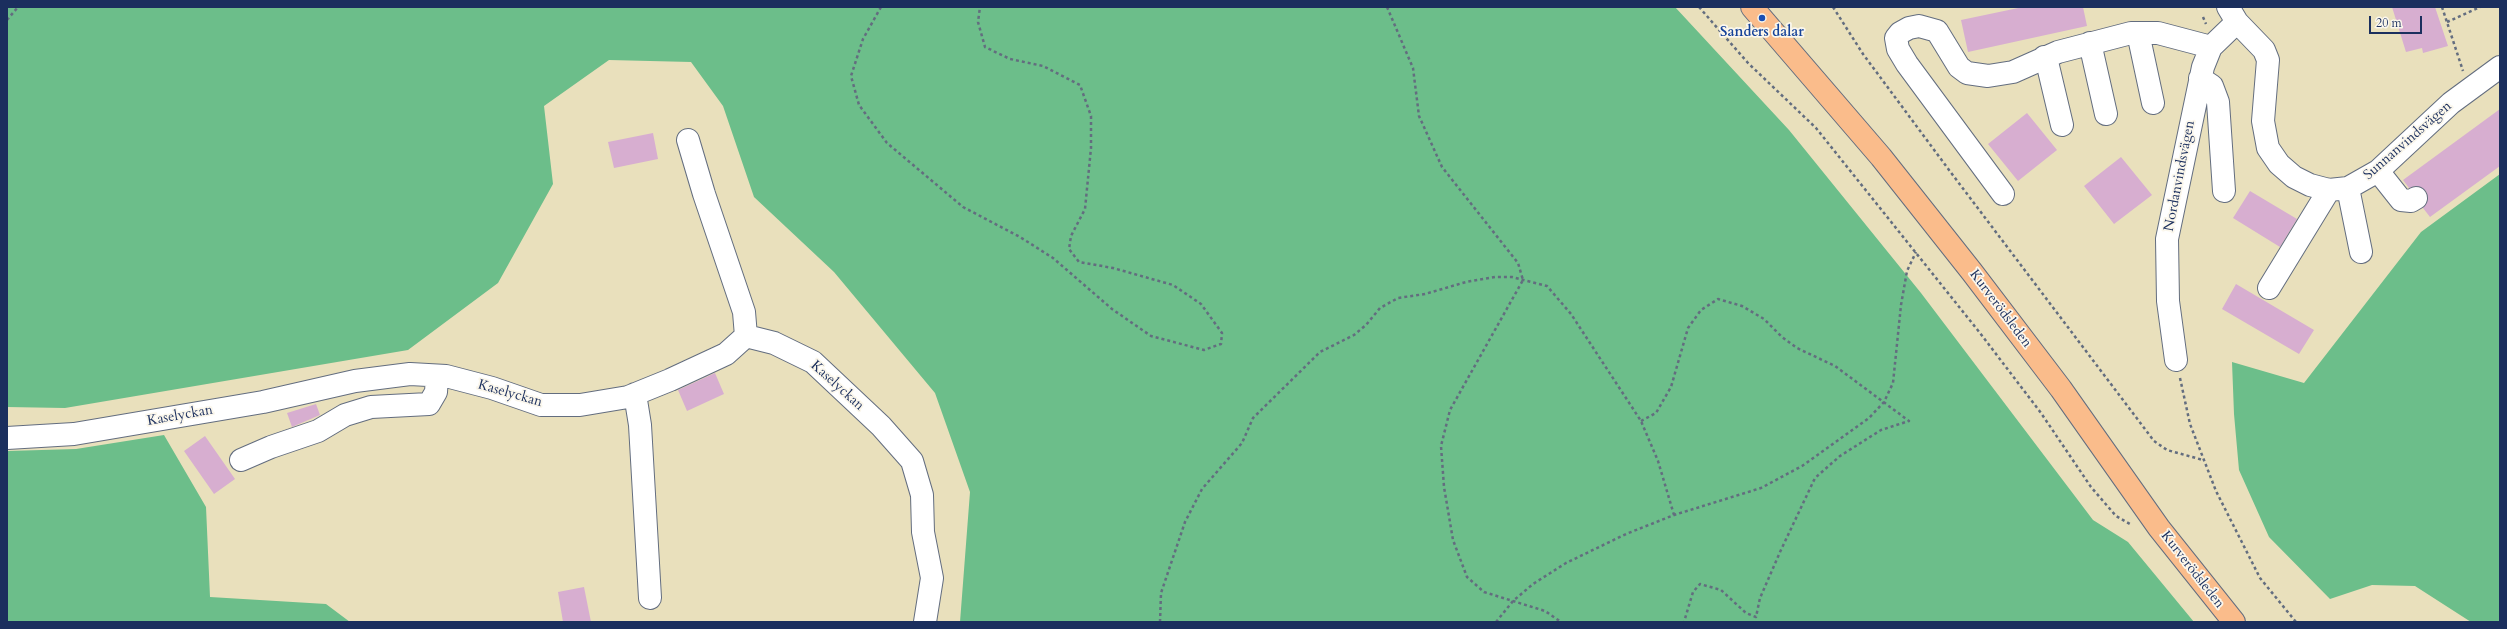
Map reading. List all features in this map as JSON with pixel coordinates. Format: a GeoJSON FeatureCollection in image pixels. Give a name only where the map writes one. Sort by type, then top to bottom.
{"type":"FeatureCollection","features":[{"type":"Feature","properties":{"kind":"main road","name":"Kurverödsleden"},"geometry":{"type":"LineString","coordinates":[[1752,7],[1881,157],[1972,272],[2061,389],[2159,528],[2234,622]]}},
{"type":"Feature","properties":{"kind":"street","name":"Nordanvindsvägen"},"geometry":{"type":"LineString","coordinates":[[2176,360],[2167,294],[2167,239],[2200,78],[2211,47],[2232,14]]}},
{"type":"Feature","properties":{"kind":"street"},"geometry":{"type":"LineString","coordinates":[[2232,14],[2264,50],[2268,60],[2263,121],[2268,148],[2279,164],[2294,177],[2310,185],[2338,189]]}},
{"type":"Feature","properties":{"kind":"street"},"geometry":{"type":"LineString","coordinates":[[2003,194],[1907,64],[1898,49],[1896,38],[1909,28],[1927,27],[1937,31],[1959,67],[1967,73],[1978,75],[2013,72],[2044,57],[2090,43],[2138,33],[2158,32],[2211,47]]}},
{"type":"Feature","properties":{"kind":"street"},"geometry":{"type":"LineString","coordinates":[[2138,33],[2153,103]]}},
{"type":"Feature","properties":{"kind":"street"},"geometry":{"type":"LineString","coordinates":[[2090,43],[2106,114]]}},
{"type":"Feature","properties":{"kind":"street"},"geometry":{"type":"LineString","coordinates":[[2044,57],[2048,66],[2062,125]]}},
{"type":"Feature","properties":{"kind":"street","name":"Sunnanvindsvägen"},"geometry":{"type":"LineString","coordinates":[[2338,189],[2378,171],[2451,103],[2500,67]]}},
{"type":"Feature","properties":{"kind":"street"},"geometry":{"type":"LineString","coordinates":[[2200,78],[2212,86],[2218,102],[2224,191]]}},
{"type":"Feature","properties":{"kind":"street"},"geometry":{"type":"LineString","coordinates":[[688,140],[704,194],[744,312],[746,336]]}},
{"type":"Feature","properties":{"kind":"street"},"geometry":{"type":"LineString","coordinates":[[2378,171],[2401,200],[2411,201],[2416,198]]}},
{"type":"Feature","properties":{"kind":"street"},"geometry":{"type":"LineString","coordinates":[[2338,189],[2361,252]]}},
{"type":"Feature","properties":{"kind":"street"},"geometry":{"type":"LineString","coordinates":[[2269,288],[2338,189]]}},
{"type":"Feature","properties":{"kind":"street","name":"Kaselyckan"},"geometry":{"type":"LineString","coordinates":[[7,438],[81,432],[263,402],[355,381],[410,374],[437,376],[492,388],[541,405],[580,405],[634,394],[726,354],[746,336],[774,343],[813,362],[881,426],[912,461],[922,495],[923,532],[932,578],[925,622]]}},
{"type":"Feature","properties":{"kind":"street"},"geometry":{"type":"LineString","coordinates":[[241,460],[271,447],[318,431],[345,415],[371,407],[429,404],[436,392],[437,376]]}},
{"type":"Feature","properties":{"kind":"street"},"geometry":{"type":"LineString","coordinates":[[634,394],[640,425],[650,598]]}},
{"type":"Feature","properties":{"kind":"path"},"geometry":{"type":"LineString","coordinates":[[7,20],[18,7]]}},
{"type":"Feature","properties":{"kind":"path"},"geometry":{"type":"LineString","coordinates":[[881,7],[863,39],[851,76],[859,105],[887,143],[963,206],[1020,237],[1053,258],[1112,308],[1151,336],[1204,350],[1221,344],[1222,333],[1201,304],[1173,285],[1113,268],[1079,262],[1069,249],[1071,236],[1085,209],[1091,148],[1091,116],[1080,85],[1044,66],[1010,59],[985,47],[978,22],[980,7]]}},
{"type":"Feature","properties":{"kind":"path"},"geometry":{"type":"LineString","coordinates":[[1387,7],[1413,68],[1419,116],[1442,166],[1518,264],[1523,280],[1450,410],[1441,446],[1444,487],[1453,540],[1467,577],[1484,592],[1545,612],[1561,622]]}},
{"type":"Feature","properties":{"kind":"path"},"geometry":{"type":"LineString","coordinates":[[1699,7],[1748,63],[1816,128],[1980,333],[2041,413],[2091,487],[2116,516],[2138,528],[2159,528]]}},
{"type":"Feature","properties":{"kind":"path"},"geometry":{"type":"LineString","coordinates":[[1833,7],[1863,54],[2154,441],[2167,450],[2203,460]]}},
{"type":"Feature","properties":{"kind":"path"},"geometry":{"type":"LineString","coordinates":[[2442,7],[2464,73]]}},
{"type":"Feature","properties":{"kind":"path"},"geometry":{"type":"LineString","coordinates":[[2447,22],[2480,7]]}},
{"type":"Feature","properties":{"kind":"path"},"geometry":{"type":"LineString","coordinates":[[1496,622],[1513,601],[1533,584],[1566,563],[1626,534],[1674,515],[1761,488],[1802,466],[1869,418],[1884,402],[1893,383],[1901,305],[1907,271],[1916,252]]}},
{"type":"Feature","properties":{"kind":"path"},"geometry":{"type":"LineString","coordinates":[[1160,622],[1161,593],[1185,522],[1202,489],[1242,443],[1253,418],[1320,352],[1354,335],[1366,325],[1380,308],[1398,298],[1425,294],[1466,282],[1495,277],[1523,280],[1547,286],[1571,314],[1641,421],[1658,461],[1674,515]]}},
{"type":"Feature","properties":{"kind":"path"},"geometry":{"type":"LineString","coordinates":[[1641,421],[1656,413],[1671,387],[1688,328],[1701,310],[1718,299],[1742,306],[1764,319],[1782,337],[1797,348],[1835,366],[1852,381],[1884,402],[1908,421],[1881,430],[1840,456],[1815,478],[1798,510],[1766,585],[1756,616],[1746,613],[1721,590],[1700,584],[1693,592],[1684,622]]}},
{"type":"Feature","properties":{"kind":"path"},"geometry":{"type":"LineString","coordinates":[[2176,360],[2190,424],[2216,491],[2260,578],[2296,622]]}},
{"type":"Feature","properties":{"kind":"green space"},"geometry":{"type":"Polygon","coordinates":[[[7,7],[1675,7],[1789,130],[1921,293],[2093,520],[2128,542],[2194,622],[960,622],[970,492],[935,393],[834,272],[754,197],[723,106],[691,62],[609,60],[544,106],[553,184],[498,283],[408,350],[65,408],[7,407],[7,7]]]}},
{"type":"Feature","properties":{"kind":"green space"},"geometry":{"type":"Polygon","coordinates":[[[2500,174],[2500,622],[2471,622],[2415,586],[2372,585],[2330,599],[2269,537],[2239,470],[2234,414],[2232,362],[2304,383],[2421,232],[2500,174]]]}},
{"type":"Feature","properties":{"kind":"green space"},"geometry":{"type":"Polygon","coordinates":[[[164,435],[206,507],[210,597],[326,604],[350,622],[7,622],[7,451],[76,449],[164,435]]]}},
{"type":"Feature","properties":{"kind":"building"},"geometry":{"type":"Polygon","coordinates":[[[2023,7],[2083,7],[2087,26],[1968,52],[1961,20],[2023,7]]]}},
{"type":"Feature","properties":{"kind":"building"},"geometry":{"type":"Polygon","coordinates":[[[2392,7],[2435,7],[2448,46],[2423,53],[2422,48],[2406,52],[2392,7]]]}},
{"type":"Feature","properties":{"kind":"building"},"geometry":{"type":"Polygon","coordinates":[[[2500,109],[2500,166],[2430,217],[2423,208],[2428,198],[2426,191],[2416,186],[2409,188],[2403,180],[2500,109]]]}},
{"type":"Feature","properties":{"kind":"building"},"geometry":{"type":"Polygon","coordinates":[[[2027,113],[2057,150],[2018,181],[1988,144],[2027,113]]]}},
{"type":"Feature","properties":{"kind":"building"},"geometry":{"type":"Polygon","coordinates":[[[653,133],[658,159],[614,168],[608,142],[653,133]]]}},
{"type":"Feature","properties":{"kind":"building"},"geometry":{"type":"Polygon","coordinates":[[[2121,157],[2152,195],[2114,224],[2084,186],[2121,157]]]}},
{"type":"Feature","properties":{"kind":"building"},"geometry":{"type":"Polygon","coordinates":[[[2250,191],[2297,219],[2280,247],[2233,218],[2250,191]]]}},
{"type":"Feature","properties":{"kind":"building"},"geometry":{"type":"Polygon","coordinates":[[[2236,284],[2314,330],[2299,354],[2222,309],[2236,284]]]}},
{"type":"Feature","properties":{"kind":"building"},"geometry":{"type":"Polygon","coordinates":[[[715,373],[724,394],[687,411],[678,390],[715,373]]]}},
{"type":"Feature","properties":{"kind":"building"},"geometry":{"type":"Polygon","coordinates":[[[316,404],[320,415],[292,427],[287,413],[316,404]]]}},
{"type":"Feature","properties":{"kind":"building"},"geometry":{"type":"Polygon","coordinates":[[[205,436],[235,479],[214,494],[184,451],[205,436]]]}},
{"type":"Feature","properties":{"kind":"building"},"geometry":{"type":"Polygon","coordinates":[[[584,587],[591,622],[563,622],[558,592],[584,587]]]}},
{"type":"Feature","properties":{"kind":"place","name":"Sanders dalar"},"geometry":{"type":"Point","coordinates":[1762,18]}}]}
